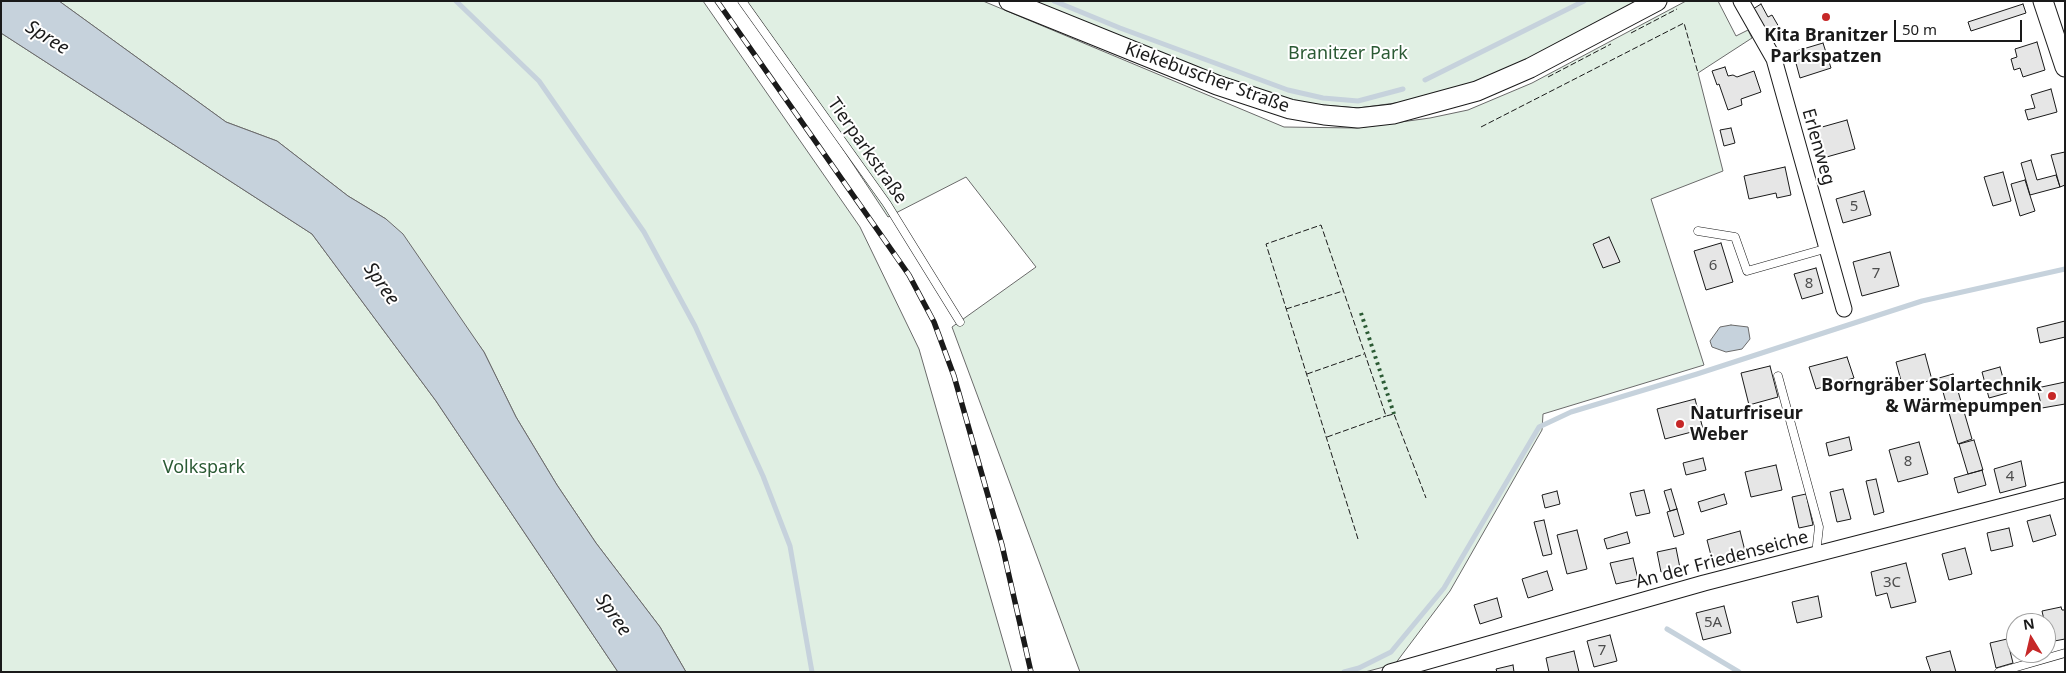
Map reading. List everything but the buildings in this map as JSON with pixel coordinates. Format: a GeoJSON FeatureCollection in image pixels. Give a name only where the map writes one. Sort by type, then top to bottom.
{"type":"FeatureCollection","features":[{"type":"Feature","properties":{"kind":"street","name":"Kiekebuscher Straße"},"geometry":{"type":"LineString","coordinates":[[1010,1],[1217,85],[1280,106],[1324,116],[1358,118],[1393,114],[1477,91],[1530,68],[1657,1]]}},
{"type":"Feature","properties":{"kind":"street","name":"Erlenweg"},"geometry":{"type":"LineString","coordinates":[[1742,1],[1774,58],[1844,309]]}},
{"type":"Feature","properties":{"kind":"street"},"geometry":{"type":"LineString","coordinates":[[2043,1],[2065,67]]}},
{"type":"Feature","properties":{"kind":"street","name":"An der Friedenseiche"},"geometry":{"type":"LineString","coordinates":[[1391,672],[1704,583],[2065,490]]}},
{"type":"Feature","properties":{"kind":"lane","name":"Tierparkstraße"},"geometry":{"type":"LineString","coordinates":[[742,1],[887,204],[960,322]]}},
{"type":"Feature","properties":{"kind":"lane"},"geometry":{"type":"LineString","coordinates":[[1698,231],[1735,237],[1747,271],[1828,248]]}},
{"type":"Feature","properties":{"kind":"lane"},"geometry":{"type":"LineString","coordinates":[[1778,376],[1818,526],[1816,554]]}},
{"type":"Feature","properties":{"kind":"lane"},"geometry":{"type":"LineString","coordinates":[[1999,672],[2065,653]]}},
{"type":"Feature","properties":{"kind":"green space"},"geometry":{"type":"Polygon","coordinates":[[[59,1],[703,1],[860,227],[919,349],[1012,672],[686,672],[660,627],[596,543],[557,485],[516,417],[484,352],[386,219],[348,196],[277,141],[226,122],[59,1]]]}},
{"type":"Feature","properties":{"kind":"green space"},"geometry":{"type":"Polygon","coordinates":[[[745,1],[983,1],[1284,127],[1357,128],[1430,118],[1468,110],[1532,83],[1686,1],[1718,1],[1736,36],[1748,30],[1752,38],[1698,73],[1723,171],[1651,199],[1704,365],[1543,414],[1542,430],[1450,591],[1395,664],[1365,672],[1080,672],[952,327],[1036,267],[966,177],[888,217],[745,1]]]}},
{"type":"Feature","properties":{"kind":"green space","name":"Branitzer Park"},"geometry":{"type":"Polygon","coordinates":[[[1031,1],[1638,1],[1528,59],[1475,82],[1418,100],[1358,108],[1289,102],[1202,71],[1031,1]]]}},
{"type":"Feature","properties":{"kind":"green space","name":"Volkspark"},"geometry":{"type":"Polygon","coordinates":[[[1,33],[312,234],[436,401],[618,672],[1,672],[1,33]]]}},
{"type":"Feature","properties":{"kind":"water","name":"Spree"},"geometry":{"type":"Polygon","coordinates":[[[1,1],[59,1],[226,122],[277,141],[348,196],[386,219],[403,234],[484,352],[516,417],[557,485],[596,543],[660,627],[686,672],[618,672],[436,401],[312,234],[1,33],[1,1]]]}},
{"type":"Feature","properties":{"kind":"water"},"geometry":{"type":"Polygon","coordinates":[[[1731,325],[1748,327],[1750,339],[1742,349],[1726,352],[1712,347],[1710,341],[1720,327],[1731,325]]]}},
{"type":"Feature","properties":{"kind":"waterway"},"geometry":{"type":"LineString","coordinates":[[456,1],[539,81],[644,232],[695,326],[763,476],[790,546],[812,672]]}},
{"type":"Feature","properties":{"kind":"waterway"},"geometry":{"type":"LineString","coordinates":[[1054,1],[1120,28],[1288,90],[1323,98],[1358,101],[1403,89]]}},
{"type":"Feature","properties":{"kind":"waterway"},"geometry":{"type":"LineString","coordinates":[[1425,80],[1584,1]]}},
{"type":"Feature","properties":{"kind":"waterway"},"geometry":{"type":"LineString","coordinates":[[1344,672],[1359,668],[1391,652],[1444,588],[1539,427],[1571,412],[1697,374],[1922,301],[2065,269]]}},
{"type":"Feature","properties":{"kind":"waterway"},"geometry":{"type":"LineString","coordinates":[[1667,629],[1739,672]]}},
{"type":"Feature","properties":{"kind":"railway"},"geometry":{"type":"LineString","coordinates":[[717,1],[909,275],[934,322],[954,376],[1002,545],[1031,672]]}},
{"type":"Feature","properties":{"kind":"hedge"},"geometry":{"type":"LineString","coordinates":[[1361,313],[1394,414]]}},
{"type":"Feature","properties":{"kind":"fence"},"geometry":{"type":"LineString","coordinates":[[1631,33],[1677,9]]}},
{"type":"Feature","properties":{"kind":"fence"},"geometry":{"type":"LineString","coordinates":[[1481,127],[1684,23],[1698,73]]}},
{"type":"Feature","properties":{"kind":"fence"},"geometry":{"type":"LineString","coordinates":[[1548,77],[1611,44]]}},
{"type":"Feature","properties":{"kind":"fence"},"geometry":{"type":"LineString","coordinates":[[1358,539],[1266,244],[1321,225],[1386,416],[1394,414],[1426,498]]}},
{"type":"Feature","properties":{"kind":"fence"},"geometry":{"type":"LineString","coordinates":[[1286,309],[1343,291]]}},
{"type":"Feature","properties":{"kind":"fence"},"geometry":{"type":"LineString","coordinates":[[1307,374],[1364,354]]}},
{"type":"Feature","properties":{"kind":"fence"},"geometry":{"type":"LineString","coordinates":[[1327,437],[1386,416]]}},
{"type":"Feature","properties":{"kind":"place","name":"Kita Branitzer Parkspatzen"},"geometry":{"type":"Point","coordinates":[1826,17]}},
{"type":"Feature","properties":{"kind":"place","name":"Borngräber Solartechnik & Wärmepumpen"},"geometry":{"type":"Point","coordinates":[2052,396]}},
{"type":"Feature","properties":{"kind":"place","name":"Naturfriseur Weber"},"geometry":{"type":"Point","coordinates":[1680,424]}}]}
